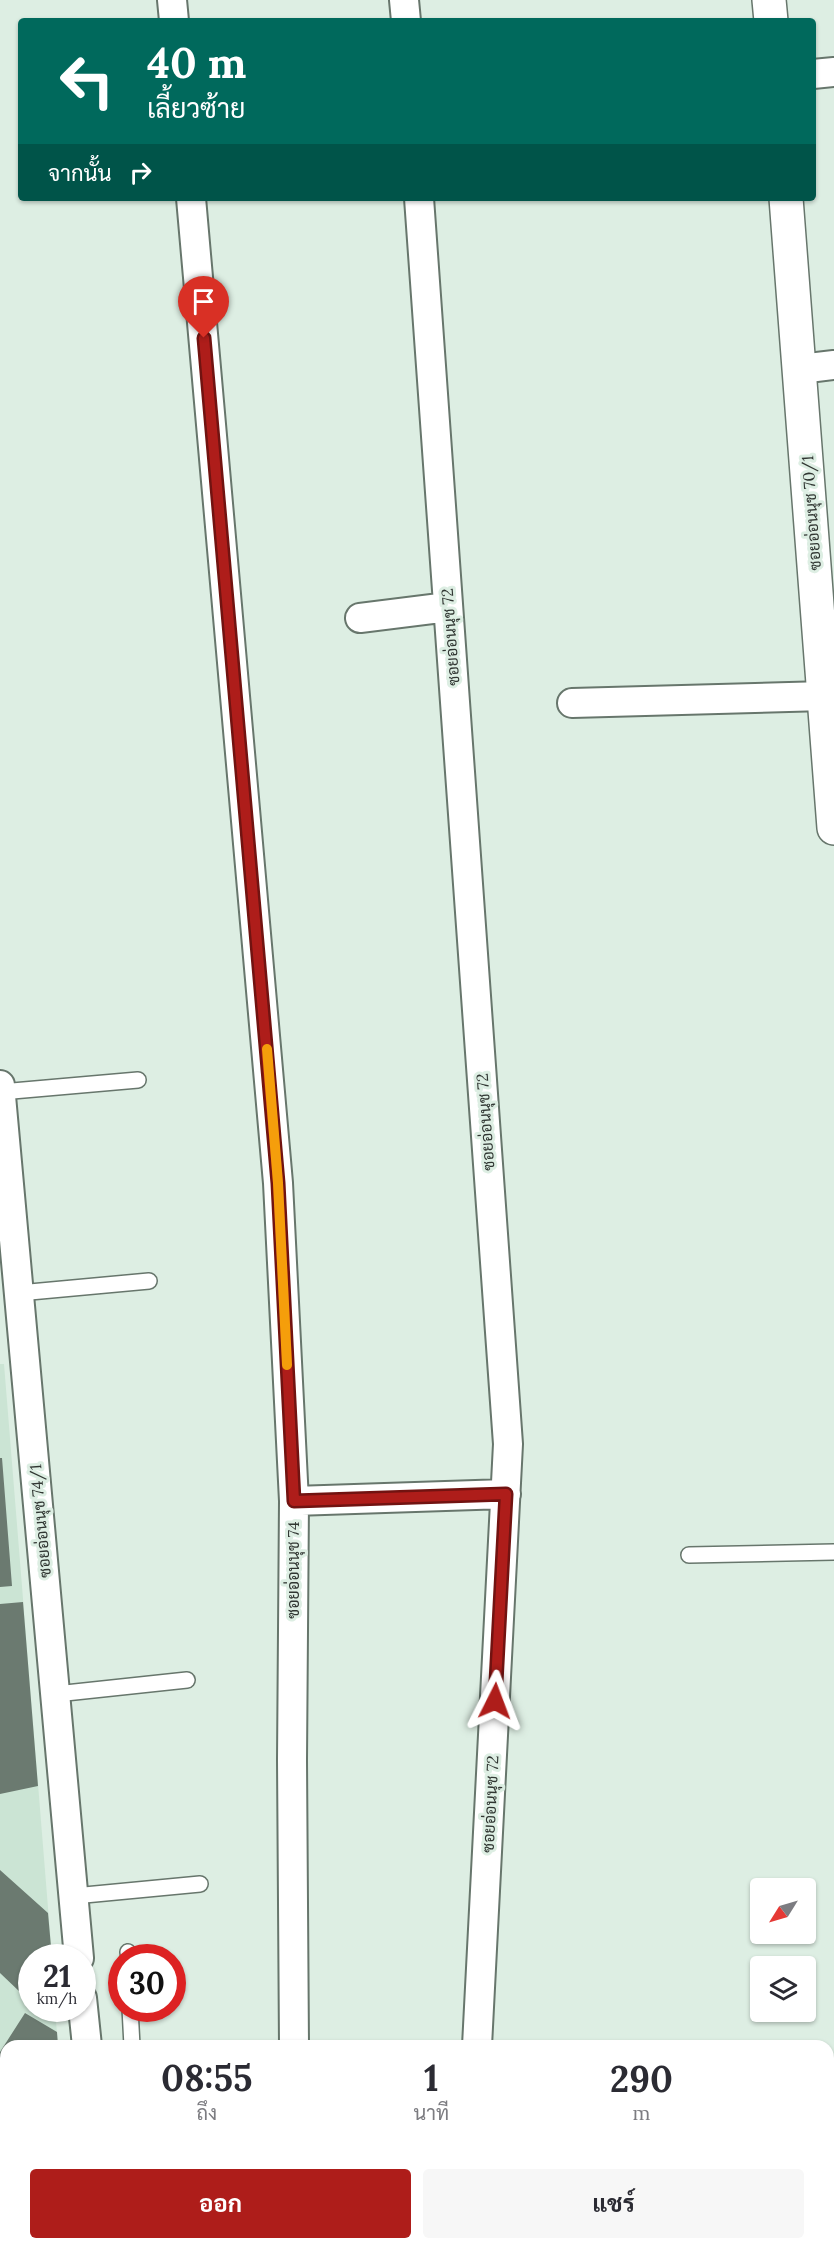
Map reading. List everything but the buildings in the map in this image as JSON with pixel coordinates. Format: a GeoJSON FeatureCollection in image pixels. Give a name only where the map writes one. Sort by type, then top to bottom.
{"type":"FeatureCollection","features":[{"type":"Feature","properties":{"kind":"street"},"geometry":{"type":"LineString","coordinates":[[172,0],[174,18]]}},
{"type":"Feature","properties":{"kind":"street"},"geometry":{"type":"LineString","coordinates":[[404,0],[406,18]]}},
{"type":"Feature","properties":{"kind":"street"},"geometry":{"type":"LineString","coordinates":[[769,0],[771,18]]}},
{"type":"Feature","properties":{"kind":"street"},"geometry":{"type":"LineString","coordinates":[[816,74],[834,72]]}},
{"type":"Feature","properties":{"kind":"street","name":"ซอยอ่อนนุช 74"},"geometry":{"type":"LineString","coordinates":[[191,201],[278,1183],[294,1501],[292,1772],[294,2040]]}},
{"type":"Feature","properties":{"kind":"street","name":"ซอยอ่อนนุช 72"},"geometry":{"type":"LineString","coordinates":[[419,201],[508,1444],[477,2040]]}},
{"type":"Feature","properties":{"kind":"street","name":"ซอยอ่อนนุช 70/1"},"geometry":{"type":"LineString","coordinates":[[786,201],[834,828]]}},
{"type":"Feature","properties":{"kind":"street"},"geometry":{"type":"LineString","coordinates":[[800,369],[834,365]]}},
{"type":"Feature","properties":{"kind":"street"},"geometry":{"type":"LineString","coordinates":[[360,618],[448,607]]}},
{"type":"Feature","properties":{"kind":"street"},"geometry":{"type":"LineString","coordinates":[[572,703],[825,696]]}},
{"type":"Feature","properties":{"kind":"street","name":"ซอยอ่อนนุช 74/1"},"geometry":{"type":"LineString","coordinates":[[0,1085],[19,1293],[11,1325],[56,1694],[78,1944]]}},
{"type":"Feature","properties":{"kind":"street"},"geometry":{"type":"LineString","coordinates":[[294,1501],[506,1494]]}},
{"type":"Feature","properties":{"kind":"street"},"geometry":{"type":"LineString","coordinates":[[84,2022],[86,2040]]}},
{"type":"Feature","properties":{"kind":"street"},"geometry":{"type":"LineString","coordinates":[[834,2244],[834,2250]]}},
{"type":"Feature","properties":{"kind":"lane"},"geometry":{"type":"LineString","coordinates":[[1,1092],[138,1080]]}},
{"type":"Feature","properties":{"kind":"lane"},"geometry":{"type":"LineString","coordinates":[[19,1293],[149,1281]]}},
{"type":"Feature","properties":{"kind":"lane"},"geometry":{"type":"LineString","coordinates":[[689,1556],[834,1552]]}},
{"type":"Feature","properties":{"kind":"lane"},"geometry":{"type":"LineString","coordinates":[[56,1694],[187,1680]]}},
{"type":"Feature","properties":{"kind":"lane"},"geometry":{"type":"LineString","coordinates":[[74,1896],[200,1884]]}},
{"type":"Feature","properties":{"kind":"lane"},"geometry":{"type":"LineString","coordinates":[[131,2022],[132,2040]]}},
{"type":"Feature","properties":{"kind":"shaded area"},"geometry":{"type":"Polygon","coordinates":[[[0,1364],[4,1364],[51,1944],[18,1944],[18,2022],[56,2022],[58,2040],[0,2040],[0,1364]]]}},
{"type":"Feature","properties":{"kind":"slow traffic"},"geometry":{"type":"LineString","coordinates":[[267,1049],[278,1183],[287,1365]]}},
{"type":"Feature","properties":{"kind":"route"},"geometry":{"type":"LineString","coordinates":[[204,338],[278,1183],[294,1501],[506,1494],[495,1701]]}}]}
